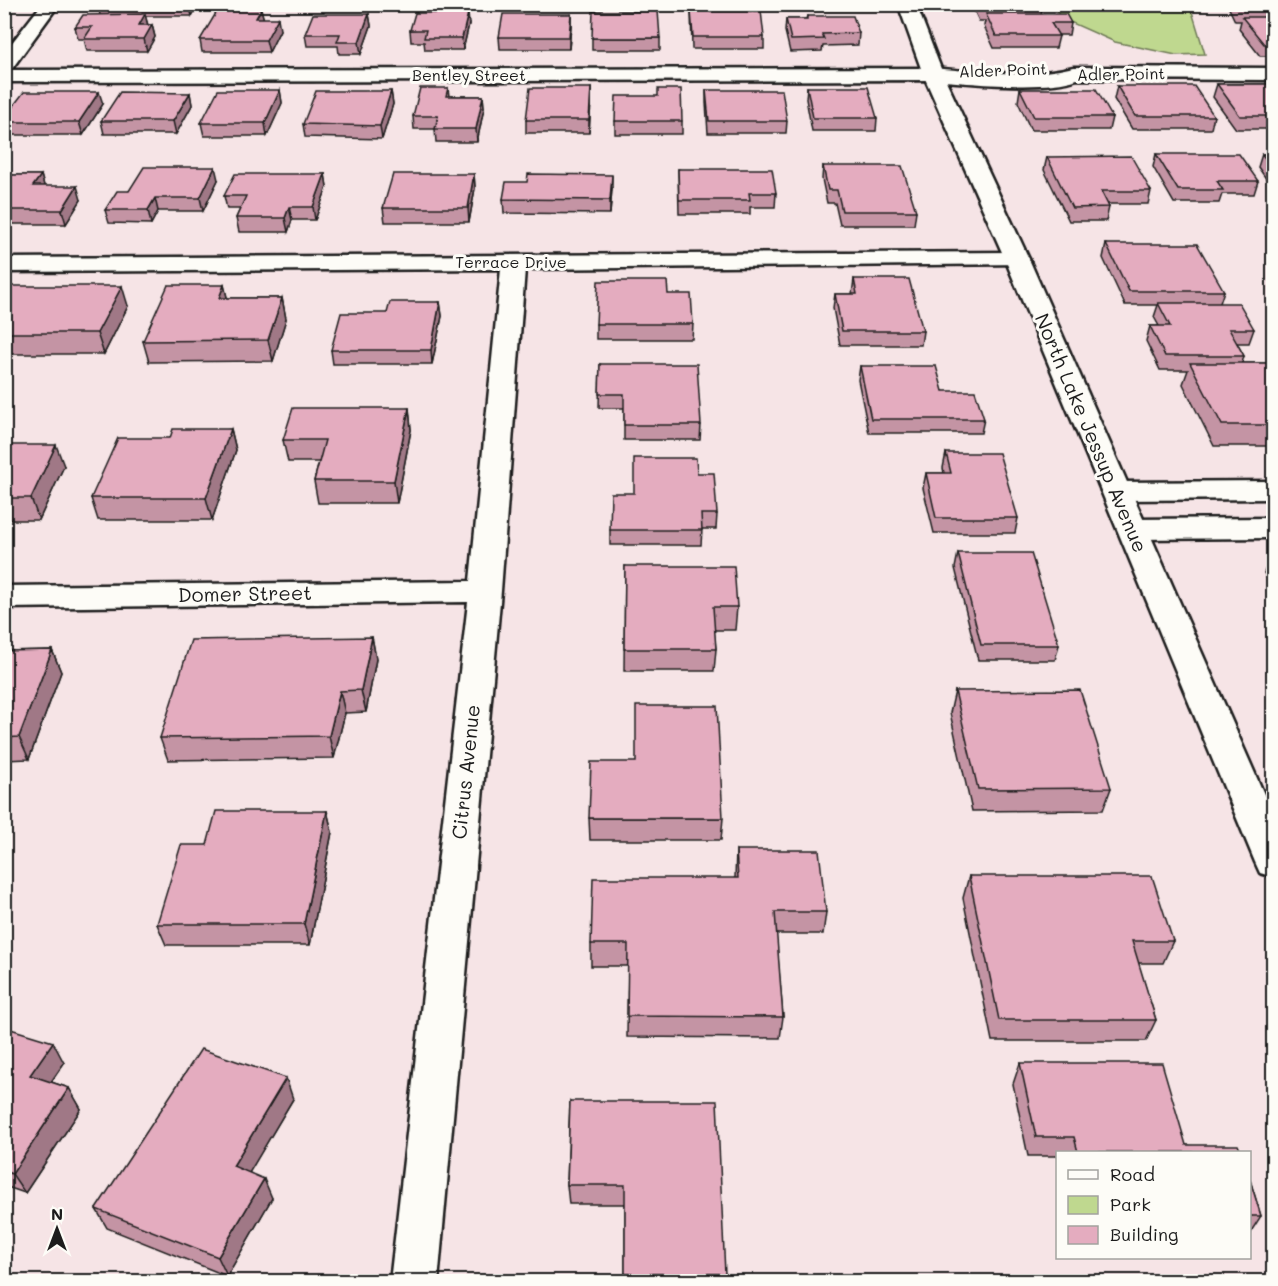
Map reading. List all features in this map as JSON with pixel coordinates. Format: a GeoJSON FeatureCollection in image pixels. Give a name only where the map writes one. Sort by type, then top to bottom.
{"type":"FeatureCollection","features":[{"type":"Feature","properties":{"kind":"street"},"geometry":{"type":"LineString","coordinates":[[4,67],[51,4]]}},
{"type":"Feature","properties":{"kind":"street","name":"North Lake Jessup Avenue"},"geometry":{"type":"LineString","coordinates":[[907,4],[933,74],[1017,259],[1274,862]]}},
{"type":"Feature","properties":{"kind":"street","name":"Adler Point"},"geometry":{"type":"LineString","coordinates":[[933,74],[981,78],[1062,78],[1074,73],[1274,74]]}},
{"type":"Feature","properties":{"kind":"street","name":"Bentley Street"},"geometry":{"type":"LineString","coordinates":[[4,76],[933,74]]}},
{"type":"Feature","properties":{"kind":"street","name":"Terrace Drive"},"geometry":{"type":"LineString","coordinates":[[4,265],[1017,259]]}},
{"type":"Feature","properties":{"kind":"street","name":"Citrus Avenue"},"geometry":{"type":"LineString","coordinates":[[414,1281],[485,591],[514,262]]}},
{"type":"Feature","properties":{"kind":"street"},"geometry":{"type":"LineString","coordinates":[[1116,491],[1274,490]]}},
{"type":"Feature","properties":{"kind":"street"},"geometry":{"type":"LineString","coordinates":[[1133,529],[1274,528]]}},
{"type":"Feature","properties":{"kind":"street","name":"Domer Street"},"geometry":{"type":"LineString","coordinates":[[4,597],[485,591]]}},
{"type":"Feature","properties":{"kind":"green space"},"geometry":{"type":"Polygon","coordinates":[[[666,4],[896,4],[898,10],[650,11],[666,4]]]}},
{"type":"Feature","properties":{"kind":"green space"},"geometry":{"type":"Polygon","coordinates":[[[1053,5],[1190,5],[1205,54],[1176,55],[1115,42],[1061,18],[1053,5]]]}},
{"type":"Feature","properties":{"kind":"building"},"geometry":{"type":"Polygon","coordinates":[[[979,4],[1039,4],[1042,10],[981,10],[979,4]]]}},
{"type":"Feature","properties":{"kind":"building"},"geometry":{"type":"Polygon","coordinates":[[[1236,4],[1274,4],[1274,11],[1238,9],[1236,4]]]}},
{"type":"Feature","properties":{"kind":"building"},"geometry":{"type":"Polygon","coordinates":[[[219,8],[261,9],[256,18],[278,18],[266,40],[200,40],[219,8]]]}},
{"type":"Feature","properties":{"kind":"building"},"geometry":{"type":"Polygon","coordinates":[[[593,11],[658,11],[660,38],[592,38],[593,11]]]}},
{"type":"Feature","properties":{"kind":"building"},"geometry":{"type":"Polygon","coordinates":[[[691,11],[761,11],[764,37],[693,37],[691,11]]]}},
{"type":"Feature","properties":{"kind":"building"},"geometry":{"type":"Polygon","coordinates":[[[415,13],[468,13],[462,38],[424,38],[426,30],[410,30],[415,13]]]}},
{"type":"Feature","properties":{"kind":"building"},"geometry":{"type":"Polygon","coordinates":[[[145,14],[139,25],[152,25],[144,39],[84,39],[92,27],[75,27],[83,15],[145,14]]]}},
{"type":"Feature","properties":{"kind":"building"},"geometry":{"type":"Polygon","coordinates":[[[313,14],[369,14],[359,42],[337,42],[340,34],[305,34],[313,14]]]}},
{"type":"Feature","properties":{"kind":"building"},"geometry":{"type":"Polygon","coordinates":[[[503,14],[571,14],[569,37],[499,37],[503,14]]]}},
{"type":"Feature","properties":{"kind":"building"},"geometry":{"type":"Polygon","coordinates":[[[986,14],[1066,14],[1071,23],[1051,23],[1059,36],[996,36],[986,14]]]}},
{"type":"Feature","properties":{"kind":"building"},"geometry":{"type":"Polygon","coordinates":[[[807,16],[853,16],[859,33],[822,34],[824,39],[791,40],[786,19],[807,19],[807,16]]]}},
{"type":"Feature","properties":{"kind":"building"},"geometry":{"type":"Polygon","coordinates":[[[1242,17],[1274,17],[1274,44],[1264,44],[1242,17]]]}},
{"type":"Feature","properties":{"kind":"building"},"geometry":{"type":"Polygon","coordinates":[[[1217,84],[1274,84],[1274,116],[1240,116],[1217,84]]]}},
{"type":"Feature","properties":{"kind":"building"},"geometry":{"type":"Polygon","coordinates":[[[1117,86],[1194,86],[1214,116],[1135,116],[1117,86]]]}},
{"type":"Feature","properties":{"kind":"building"},"geometry":{"type":"Polygon","coordinates":[[[807,87],[868,87],[877,118],[813,118],[807,87]]]}},
{"type":"Feature","properties":{"kind":"building"},"geometry":{"type":"Polygon","coordinates":[[[420,88],[448,88],[446,96],[483,96],[476,129],[435,129],[438,116],[413,116],[420,88]]]}},
{"type":"Feature","properties":{"kind":"building"},"geometry":{"type":"Polygon","coordinates":[[[530,88],[591,88],[589,120],[526,120],[530,88]]]}},
{"type":"Feature","properties":{"kind":"building"},"geometry":{"type":"Polygon","coordinates":[[[658,89],[681,89],[682,121],[615,121],[616,96],[658,96],[658,89]]]}},
{"type":"Feature","properties":{"kind":"building"},"geometry":{"type":"Polygon","coordinates":[[[1020,89],[1096,89],[1112,117],[1034,117],[1020,89]]]}},
{"type":"Feature","properties":{"kind":"building"},"geometry":{"type":"Polygon","coordinates":[[[218,90],[280,90],[265,123],[201,123],[218,90]]]}},
{"type":"Feature","properties":{"kind":"building"},"geometry":{"type":"Polygon","coordinates":[[[706,90],[782,90],[787,121],[709,121],[706,90]]]}},
{"type":"Feature","properties":{"kind":"building"},"geometry":{"type":"Polygon","coordinates":[[[316,91],[391,91],[380,126],[303,124],[316,91]]]}},
{"type":"Feature","properties":{"kind":"building"},"geometry":{"type":"Polygon","coordinates":[[[24,92],[99,92],[79,122],[4,122],[4,118],[24,92]]]}},
{"type":"Feature","properties":{"kind":"building"},"geometry":{"type":"Polygon","coordinates":[[[120,92],[190,93],[173,121],[101,121],[120,92]]]}},
{"type":"Feature","properties":{"kind":"building"},"geometry":{"type":"Polygon","coordinates":[[[1156,154],[1239,154],[1258,181],[1217,181],[1223,190],[1178,190],[1156,154]]]}},
{"type":"Feature","properties":{"kind":"building"},"geometry":{"type":"Polygon","coordinates":[[[1262,154],[1274,154],[1274,171],[1262,154]]]}},
{"type":"Feature","properties":{"kind":"building"},"geometry":{"type":"Polygon","coordinates":[[[1131,156],[1151,191],[1101,191],[1109,207],[1072,208],[1047,157],[1131,156]]]}},
{"type":"Feature","properties":{"kind":"building"},"geometry":{"type":"Polygon","coordinates":[[[823,166],[902,166],[916,211],[842,211],[837,190],[828,190],[823,166]]]}},
{"type":"Feature","properties":{"kind":"building"},"geometry":{"type":"Polygon","coordinates":[[[144,167],[215,167],[200,198],[155,198],[148,210],[105,210],[117,191],[129,191],[144,167]]]}},
{"type":"Feature","properties":{"kind":"building"},"geometry":{"type":"Polygon","coordinates":[[[678,169],[772,169],[776,193],[749,193],[750,200],[679,200],[678,169]]]}},
{"type":"Feature","properties":{"kind":"building"},"geometry":{"type":"Polygon","coordinates":[[[235,174],[325,174],[313,207],[289,207],[285,218],[236,218],[246,196],[224,196],[235,174]]]}},
{"type":"Feature","properties":{"kind":"building"},"geometry":{"type":"Polygon","coordinates":[[[393,174],[474,174],[468,208],[383,208],[393,174]]]}},
{"type":"Feature","properties":{"kind":"building"},"geometry":{"type":"Polygon","coordinates":[[[528,174],[612,175],[610,200],[503,199],[506,182],[527,182],[528,174]]]}},
{"type":"Feature","properties":{"kind":"building"},"geometry":{"type":"Polygon","coordinates":[[[4,175],[41,175],[33,186],[77,186],[62,210],[4,210],[4,175]]]}},
{"type":"Feature","properties":{"kind":"building"},"geometry":{"type":"Polygon","coordinates":[[[1106,244],[1197,244],[1224,291],[1129,291],[1106,244]]]}},
{"type":"Feature","properties":{"kind":"building"},"geometry":{"type":"Polygon","coordinates":[[[854,279],[909,279],[923,331],[842,331],[835,294],[857,294],[854,279]]]}},
{"type":"Feature","properties":{"kind":"building"},"geometry":{"type":"Polygon","coordinates":[[[598,281],[667,281],[668,294],[691,294],[693,324],[596,324],[598,281]]]}},
{"type":"Feature","properties":{"kind":"building"},"geometry":{"type":"Polygon","coordinates":[[[168,285],[224,285],[219,298],[282,298],[268,340],[143,341],[168,285]]]}},
{"type":"Feature","properties":{"kind":"building"},"geometry":{"type":"Polygon","coordinates":[[[4,286],[122,286],[97,333],[4,333],[4,286]]]}},
{"type":"Feature","properties":{"kind":"building"},"geometry":{"type":"Polygon","coordinates":[[[390,302],[440,302],[431,350],[331,350],[341,313],[387,313],[390,302]]]}},
{"type":"Feature","properties":{"kind":"building"},"geometry":{"type":"Polygon","coordinates":[[[1158,303],[1239,303],[1254,329],[1229,329],[1244,356],[1165,356],[1150,326],[1170,326],[1158,303]]]}},
{"type":"Feature","properties":{"kind":"building"},"geometry":{"type":"Polygon","coordinates":[[[1190,363],[1274,363],[1274,425],[1222,425],[1190,363]]]}},
{"type":"Feature","properties":{"kind":"building"},"geometry":{"type":"Polygon","coordinates":[[[600,364],[697,364],[701,425],[624,425],[624,394],[599,394],[600,364]]]}},
{"type":"Feature","properties":{"kind":"building"},"geometry":{"type":"Polygon","coordinates":[[[860,366],[936,366],[943,391],[975,391],[984,419],[871,419],[860,366]]]}},
{"type":"Feature","properties":{"kind":"building"},"geometry":{"type":"Polygon","coordinates":[[[293,408],[409,408],[394,481],[314,481],[325,440],[283,440],[293,408]]]}},
{"type":"Feature","properties":{"kind":"building"},"geometry":{"type":"Polygon","coordinates":[[[173,429],[231,429],[206,498],[91,498],[118,438],[170,438],[173,429]]]}},
{"type":"Feature","properties":{"kind":"building"},"geometry":{"type":"Polygon","coordinates":[[[4,445],[56,445],[31,498],[4,498],[4,445]]]}},
{"type":"Feature","properties":{"kind":"building"},"geometry":{"type":"Polygon","coordinates":[[[946,453],[999,453],[1018,518],[936,518],[926,473],[951,473],[946,453]]]}},
{"type":"Feature","properties":{"kind":"building"},"geometry":{"type":"Polygon","coordinates":[[[634,458],[696,458],[697,473],[714,473],[717,514],[701,514],[702,530],[610,530],[611,493],[634,493],[634,458]]]}},
{"type":"Feature","properties":{"kind":"building"},"geometry":{"type":"Polygon","coordinates":[[[958,553],[1031,553],[1059,645],[981,645],[958,553]]]}},
{"type":"Feature","properties":{"kind":"building"},"geometry":{"type":"Polygon","coordinates":[[[625,566],[734,566],[737,607],[713,607],[716,649],[624,649],[625,566]]]}},
{"type":"Feature","properties":{"kind":"building"},"geometry":{"type":"Polygon","coordinates":[[[372,637],[361,690],[340,691],[329,736],[160,738],[191,640],[372,637]]]}},
{"type":"Feature","properties":{"kind":"building"},"geometry":{"type":"Polygon","coordinates":[[[52,650],[19,737],[4,738],[4,651],[52,650]]]}},
{"type":"Feature","properties":{"kind":"building"},"geometry":{"type":"Polygon","coordinates":[[[1080,690],[1111,788],[978,789],[955,691],[1080,690]]]}},
{"type":"Feature","properties":{"kind":"building"},"geometry":{"type":"Polygon","coordinates":[[[636,706],[717,706],[723,818],[589,818],[591,762],[636,762],[636,706]]]}},
{"type":"Feature","properties":{"kind":"building"},"geometry":{"type":"Polygon","coordinates":[[[216,811],[327,811],[304,924],[157,924],[181,845],[207,845],[216,811]]]}},
{"type":"Feature","properties":{"kind":"building"},"geometry":{"type":"Polygon","coordinates":[[[736,850],[819,850],[826,912],[775,912],[783,1017],[627,1016],[628,944],[591,944],[593,878],[738,878],[736,850]]]}},
{"type":"Feature","properties":{"kind":"building"},"geometry":{"type":"Polygon","coordinates":[[[969,876],[1152,876],[1173,941],[1132,941],[1156,1020],[999,1020],[969,876]]]}},
{"type":"Feature","properties":{"kind":"building"},"geometry":{"type":"Polygon","coordinates":[[[4,1027],[53,1042],[30,1075],[69,1088],[12,1174],[4,1171],[4,1027]]]}},
{"type":"Feature","properties":{"kind":"building"},"geometry":{"type":"Polygon","coordinates":[[[201,1049],[286,1078],[233,1166],[264,1179],[218,1257],[96,1209],[201,1049]]]}},
{"type":"Feature","properties":{"kind":"building"},"geometry":{"type":"Polygon","coordinates":[[[1020,1063],[1162,1063],[1186,1145],[1238,1145],[1241,1151],[1078,1151],[1074,1137],[1036,1137],[1020,1063]]]}},
{"type":"Feature","properties":{"kind":"building"},"geometry":{"type":"Polygon","coordinates":[[[570,1101],[717,1101],[725,1274],[625,1274],[625,1185],[567,1185],[570,1101]]]}},
{"type":"Feature","properties":{"kind":"building"},"geometry":{"type":"Polygon","coordinates":[[[1251,1183],[1261,1216],[1251,1216],[1251,1183]]]}}]}
